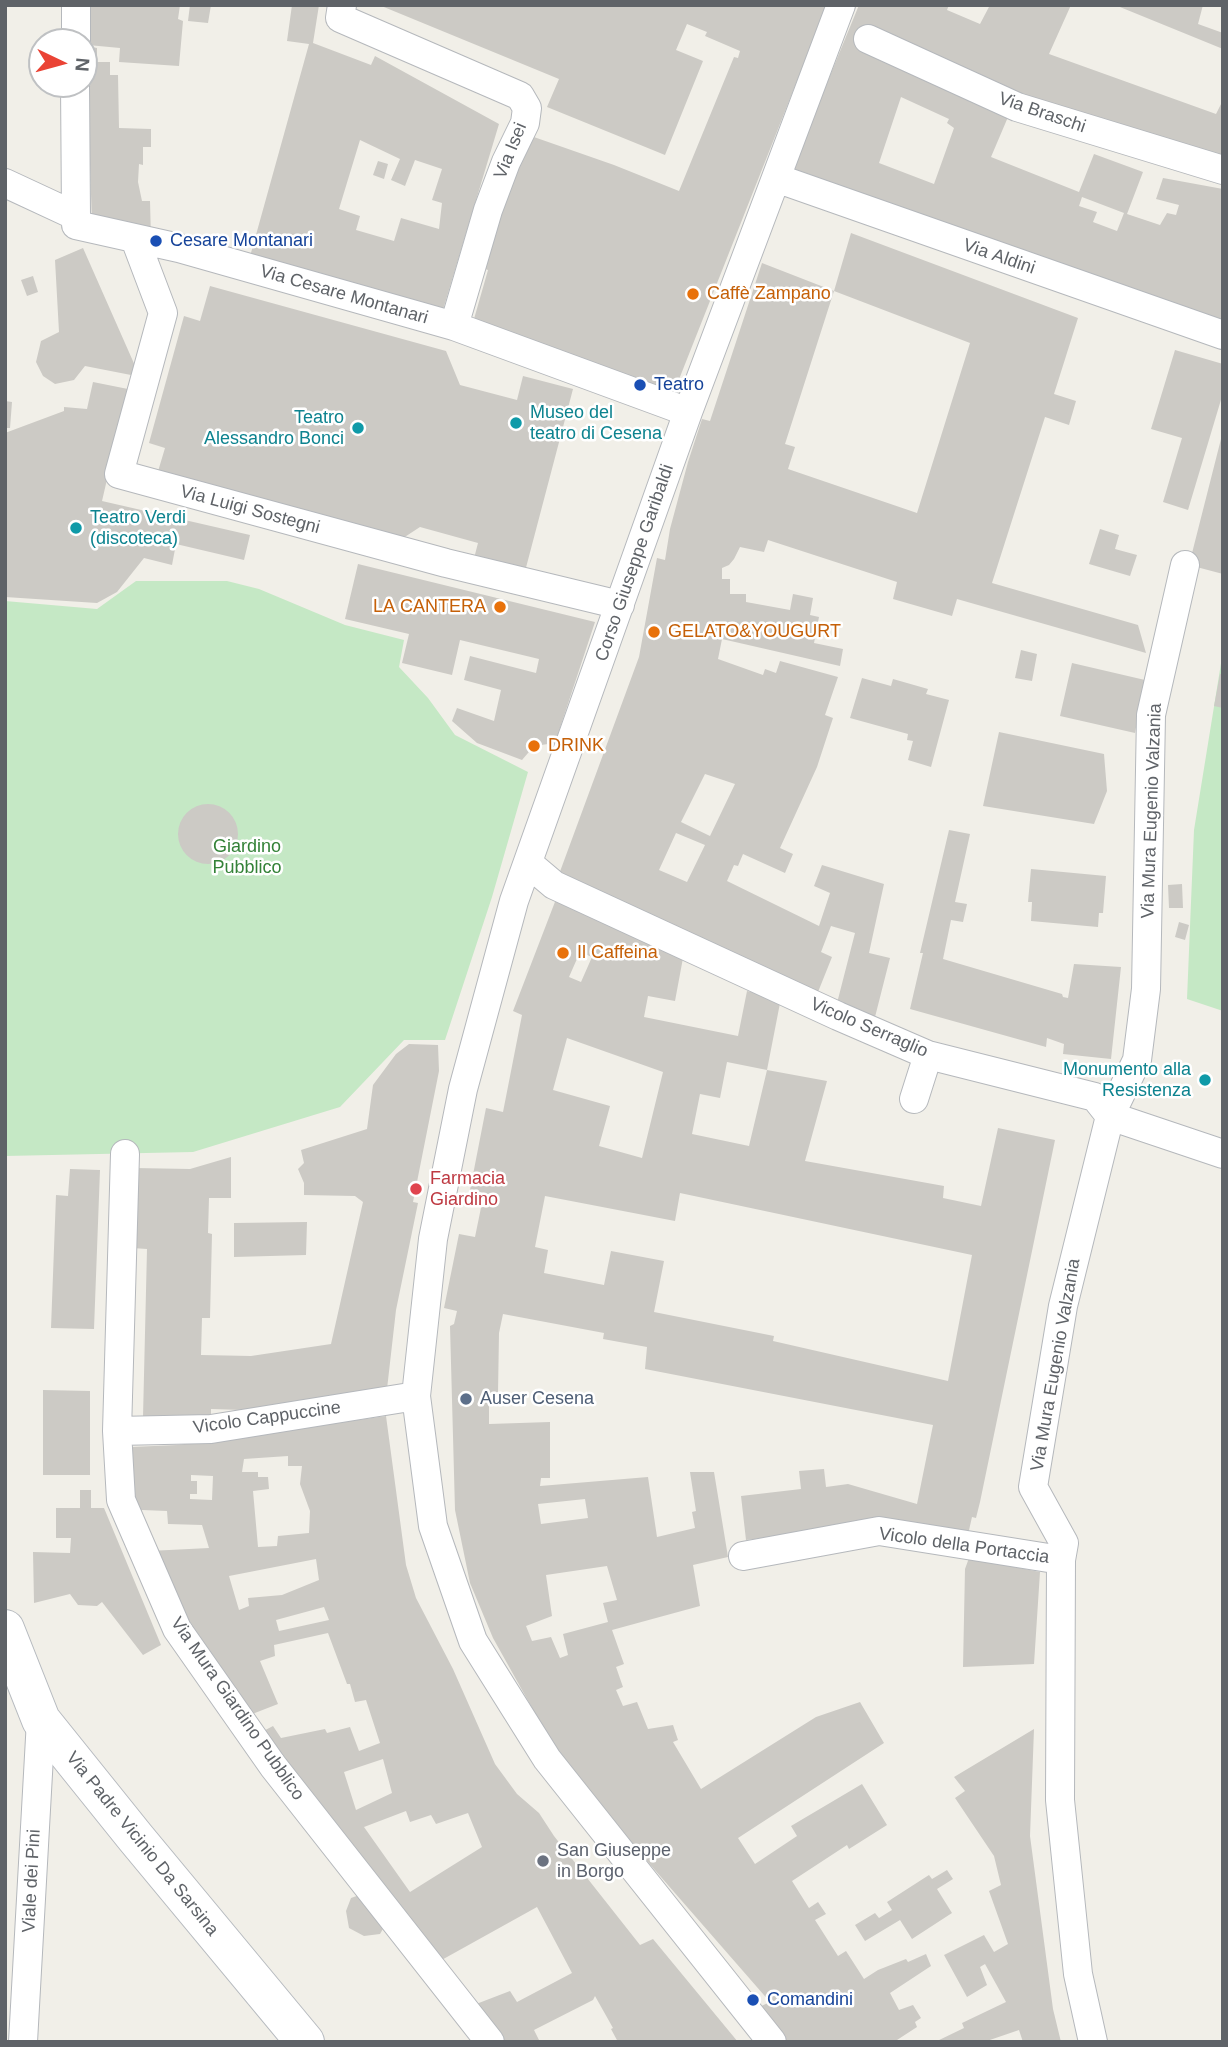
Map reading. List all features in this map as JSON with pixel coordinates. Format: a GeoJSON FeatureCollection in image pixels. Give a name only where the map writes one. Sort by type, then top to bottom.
{"type":"FeatureCollection","features":[{"type":"Feature","properties":{"kind":"street"},"geometry":{"type":"LineString","coordinates":[[76,5],[76,28]]}},
{"type":"Feature","properties":{"kind":"street","name":"Via Isei"},"geometry":{"type":"LineString","coordinates":[[342,5],[340,18],[520,96],[527,108],[525,123],[506,162],[488,210],[454,326]]}},
{"type":"Feature","properties":{"kind":"street","name":"Via Braschi"},"geometry":{"type":"LineString","coordinates":[[848,24],[1017,107],[1223,170]]}},
{"type":"Feature","properties":{"kind":"street","name":"Corso Giuseppe Garibaldi"},"geometry":{"type":"LineString","coordinates":[[772,2042],[547,1759],[472,1641],[433,1526],[416,1396],[433,1239],[463,1088],[514,901],[688,412],[776,178],[848,24]]}},
{"type":"Feature","properties":{"kind":"street"},"geometry":{"type":"LineString","coordinates":[[75,98],[76,216]]}},
{"type":"Feature","properties":{"kind":"street","name":"Via Aldini"},"geometry":{"type":"LineString","coordinates":[[776,178],[1223,335]]}},
{"type":"Feature","properties":{"kind":"street","name":"Via Cesare Montanari"},"geometry":{"type":"LineString","coordinates":[[5,183],[76,216],[76,225],[179,248],[454,326],[688,412]]}},
{"type":"Feature","properties":{"kind":"street","name":"Via Luigi Sostegni"},"geometry":{"type":"LineString","coordinates":[[135,239],[163,313],[119,474],[446,563],[620,605]]}},
{"type":"Feature","properties":{"kind":"street","name":"Via Mura Eugenio Valzania"},"geometry":{"type":"LineString","coordinates":[[1093,2042],[1078,1974],[1060,1800],[1061,1560],[1064,1543],[1033,1487],[1063,1307],[1110,1116],[1137,1060],[1146,989],[1151,715],[1185,565]]}},
{"type":"Feature","properties":{"kind":"street","name":"Vicolo Serraglio"},"geometry":{"type":"LineString","coordinates":[[528,863],[554,885],[928,1055],[1096,1097],[1110,1116],[1223,1154]]}},
{"type":"Feature","properties":{"kind":"street"},"geometry":{"type":"LineString","coordinates":[[914,1099],[928,1055]]}},
{"type":"Feature","properties":{"kind":"street","name":"Via Mura Giardino Pubblico"},"geometry":{"type":"LineString","coordinates":[[125,1154],[117,1431],[121,1500],[177,1629],[273,1766],[491,2042]]}},
{"type":"Feature","properties":{"kind":"street","name":"Vicolo Cappuccine"},"geometry":{"type":"LineString","coordinates":[[117,1431],[211,1429],[416,1396]]}},
{"type":"Feature","properties":{"kind":"street","name":"Vicolo della Portaccia"},"geometry":{"type":"LineString","coordinates":[[743,1556],[879,1531],[1061,1560]]}},
{"type":"Feature","properties":{"kind":"street","name":"Via Padre Vicinio Da Sarsina"},"geometry":{"type":"LineString","coordinates":[[5,1629],[41,1720],[135,1838],[305,2042]]}},
{"type":"Feature","properties":{"kind":"street","name":"Viale dei Pini"},"geometry":{"type":"LineString","coordinates":[[23,2042],[41,1720]]}},
{"type":"Feature","properties":{"kind":"green space","name":"Giardino Pubblico"},"geometry":{"type":"Polygon","coordinates":[[[136,581],[227,581],[259,589],[345,625],[404,640],[399,667],[428,698],[455,735],[528,772],[492,897],[445,1040],[404,1040],[340,1107],[193,1152],[5,1156],[5,601],[97,609],[136,581]]]}},
{"type":"Feature","properties":{"kind":"green space"},"geometry":{"type":"Polygon","coordinates":[[[1223,651],[1223,1011],[1187,999],[1194,830],[1223,651]]]}},
{"type":"Feature","properties":{"kind":"building"},"geometry":{"type":"Polygon","coordinates":[[[85,5],[180,5],[178,19],[183,21],[179,66],[119,62],[120,48],[98,46],[98,28],[87,28],[85,5]]]}},
{"type":"Feature","properties":{"kind":"building"},"geometry":{"type":"Polygon","coordinates":[[[190,5],[211,5],[208,23],[188,21],[190,5]]]}},
{"type":"Feature","properties":{"kind":"building"},"geometry":{"type":"Polygon","coordinates":[[[292,5],[319,5],[313,43],[371,65],[375,56],[499,124],[442,313],[249,260],[309,44],[287,41],[292,5]],[[360,140],[339,209],[360,216],[356,230],[394,241],[401,218],[439,229],[442,203],[432,200],[442,169],[415,160],[405,186],[391,180],[400,159],[360,140]]]}},
{"type":"Feature","properties":{"kind":"building"},"geometry":{"type":"Polygon","coordinates":[[[379,5],[827,5],[674,392],[474,319],[488,270],[480,267],[531,136],[679,191],[734,57],[738,58],[740,51],[705,36],[707,32],[687,24],[676,50],[703,61],[665,155],[547,107],[559,79],[379,5]]]}},
{"type":"Feature","properties":{"kind":"building"},"geometry":{"type":"Polygon","coordinates":[[[859,5],[949,5],[947,10],[980,24],[990,5],[1071,5],[1049,54],[1216,114],[1223,100],[1223,161],[1008,117],[991,157],[1079,192],[1094,154],[1143,172],[1127,214],[1160,225],[1167,213],[1176,215],[1179,205],[1156,199],[1163,178],[1223,189],[1223,321],[790,173],[859,5]],[[901,97],[879,163],[934,184],[954,128],[947,123],[949,119],[901,97]],[[1082,197],[1079,206],[1097,212],[1093,222],[1117,231],[1124,213],[1082,197]]]}},
{"type":"Feature","properties":{"kind":"building"},"geometry":{"type":"Polygon","coordinates":[[[1115,5],[1203,5],[1198,24],[1223,33],[1223,49],[1115,5]]]}},
{"type":"Feature","properties":{"kind":"building"},"geometry":{"type":"Polygon","coordinates":[[[98,62],[110,62],[110,75],[118,75],[119,128],[151,129],[151,147],[143,147],[143,165],[139,164],[138,182],[142,201],[150,201],[151,239],[92,224],[88,98],[98,98],[98,62]]]}},
{"type":"Feature","properties":{"kind":"building"},"geometry":{"type":"Polygon","coordinates":[[[378,161],[388,164],[384,179],[373,175],[378,161]]]}},
{"type":"Feature","properties":{"kind":"building"},"geometry":{"type":"Polygon","coordinates":[[[851,233],[1078,318],[1054,394],[1076,401],[1069,425],[1045,417],[992,583],[1138,625],[1146,653],[957,599],[952,616],[893,599],[897,582],[768,540],[764,552],[740,547],[729,565],[722,568],[722,579],[730,579],[730,594],[746,594],[746,602],[790,610],[793,594],[813,598],[810,615],[819,617],[814,643],[843,649],[840,666],[722,639],[718,659],[763,675],[765,669],[776,673],[780,661],[838,677],[825,715],[833,718],[817,767],[780,848],[793,854],[785,873],[743,854],[738,866],[734,865],[727,881],[819,926],[830,893],[814,886],[822,865],[884,884],[869,953],[890,958],[875,1017],[836,1007],[855,933],[831,926],[821,952],[832,957],[818,992],[558,877],[639,657],[657,558],[665,560],[670,529],[702,419],[710,421],[762,263],[834,291],[851,233]],[[834,291],[785,444],[795,447],[788,469],[917,513],[970,343],[834,291]],[[705,774],[681,822],[710,836],[735,784],[705,774]],[[676,833],[659,870],[687,882],[705,845],[676,833]]]}},
{"type":"Feature","properties":{"kind":"building"},"geometry":{"type":"Polygon","coordinates":[[[83,248],[136,368],[131,375],[85,366],[74,380],[55,384],[43,376],[36,362],[41,341],[59,332],[55,260],[83,248]]]}},
{"type":"Feature","properties":{"kind":"building"},"geometry":{"type":"Polygon","coordinates":[[[33,276],[38,292],[27,296],[21,280],[33,276]]]}},
{"type":"Feature","properties":{"kind":"building","name":"Teatro Alessandro Bonci"},"geometry":{"type":"Polygon","coordinates":[[[210,286],[446,351],[460,385],[517,400],[523,376],[573,389],[523,579],[472,566],[478,543],[420,527],[394,544],[156,478],[165,448],[149,443],[184,316],[200,321],[210,286]]]}},
{"type":"Feature","properties":{"kind":"building"},"geometry":{"type":"Polygon","coordinates":[[[1175,350],[1223,364],[1223,393],[1188,510],[1163,502],[1182,438],[1151,429],[1175,350]]]}},
{"type":"Feature","properties":{"kind":"building"},"geometry":{"type":"Polygon","coordinates":[[[93,382],[128,389],[102,501],[250,535],[244,560],[176,544],[172,565],[144,558],[117,592],[97,603],[5,597],[5,433],[64,411],[64,407],[87,409],[93,382]]]}},
{"type":"Feature","properties":{"kind":"building"},"geometry":{"type":"Polygon","coordinates":[[[5,401],[12,402],[10,428],[5,428],[5,401]]]}},
{"type":"Feature","properties":{"kind":"building"},"geometry":{"type":"Polygon","coordinates":[[[1223,435],[1223,574],[1189,565],[1223,435]]]}},
{"type":"Feature","properties":{"kind":"building"},"geometry":{"type":"Polygon","coordinates":[[[1100,529],[1119,535],[1115,549],[1137,555],[1130,576],[1089,564],[1100,529]]]}},
{"type":"Feature","properties":{"kind":"building"},"geometry":{"type":"Polygon","coordinates":[[[358,564],[595,622],[555,743],[534,746],[522,760],[477,743],[452,721],[457,708],[494,721],[501,690],[464,680],[470,656],[536,673],[539,659],[460,640],[452,675],[402,663],[409,634],[345,619],[358,564]]]}},
{"type":"Feature","properties":{"kind":"building"},"geometry":{"type":"Polygon","coordinates":[[[1021,650],[1037,654],[1032,681],[1015,678],[1021,650]]]}},
{"type":"Feature","properties":{"kind":"building"},"geometry":{"type":"Polygon","coordinates":[[[1072,663],[1145,680],[1135,733],[1060,716],[1072,663]]]}},
{"type":"Feature","properties":{"kind":"building"},"geometry":{"type":"Polygon","coordinates":[[[1220,674],[1223,674],[1223,708],[1214,706],[1220,674]]]}},
{"type":"Feature","properties":{"kind":"building"},"geometry":{"type":"Polygon","coordinates":[[[862,678],[891,686],[893,679],[928,689],[926,694],[949,700],[931,767],[908,760],[913,741],[907,740],[908,734],[850,718],[862,678]]]}},
{"type":"Feature","properties":{"kind":"building"},"geometry":{"type":"Polygon","coordinates":[[[999,732],[1104,754],[1107,791],[1094,824],[983,806],[999,732]]]}},
{"type":"Feature","properties":{"kind":"building"},"geometry":{"type":"Polygon","coordinates":[[[202,804],[214,804],[233,817],[238,834],[236,846],[225,859],[214,864],[202,864],[183,851],[178,840],[178,828],[191,809],[202,804]]]}},
{"type":"Feature","properties":{"kind":"building"},"geometry":{"type":"Polygon","coordinates":[[[949,830],[970,834],[955,902],[967,904],[963,922],[951,920],[943,959],[1068,998],[1074,964],[1121,967],[1111,1059],[1063,1054],[1064,1044],[1047,1038],[1046,1047],[910,1009],[923,953],[920,953],[949,830]]]}},
{"type":"Feature","properties":{"kind":"building"},"geometry":{"type":"Polygon","coordinates":[[[1031,869],[1106,876],[1103,913],[1099,913],[1098,927],[1031,921],[1032,902],[1028,902],[1031,869]]]}},
{"type":"Feature","properties":{"kind":"building"},"geometry":{"type":"Polygon","coordinates":[[[1182,884],[1183,908],[1169,908],[1168,885],[1182,884]]]}},
{"type":"Feature","properties":{"kind":"building"},"geometry":{"type":"Polygon","coordinates":[[[558,894],[683,958],[675,1001],[648,996],[644,1017],[738,1036],[747,991],[781,998],[767,1070],[827,1081],[805,1161],[944,1186],[943,1198],[981,1206],[998,1128],[1055,1140],[980,1502],[976,1518],[972,1517],[967,1539],[877,1525],[746,1540],[741,1496],[801,1489],[799,1471],[824,1469],[826,1487],[848,1484],[917,1504],[933,1425],[645,1369],[647,1347],[603,1339],[604,1333],[503,1314],[499,1333],[498,1393],[489,1393],[489,1424],[550,1422],[550,1478],[541,1478],[540,1486],[648,1477],[657,1537],[695,1528],[692,1512],[696,1511],[690,1472],[714,1472],[728,1557],[693,1565],[700,1606],[612,1630],[624,1664],[616,1667],[623,1687],[616,1690],[623,1706],[637,1702],[648,1729],[673,1725],[678,1740],[673,1742],[701,1789],[816,1717],[860,1702],[884,1743],[738,1838],[755,1864],[797,1836],[791,1826],[862,1784],[887,1825],[849,1849],[847,1845],[792,1881],[809,1908],[818,1902],[826,1914],[815,1920],[838,1956],[846,1951],[864,1979],[878,1970],[926,1954],[931,1966],[890,1993],[899,2010],[913,2005],[921,2018],[915,2022],[917,2027],[897,2040],[898,2042],[786,2042],[757,2008],[770,2002],[565,1767],[493,1638],[470,1583],[455,1510],[450,1326],[454,1324],[457,1311],[444,1308],[459,1234],[475,1237],[484,1193],[470,1190],[486,1108],[503,1112],[522,1015],[513,1011],[558,894]],[[580,952],[569,977],[581,982],[592,957],[580,952]],[[567,1038],[553,1090],[610,1106],[599,1146],[642,1158],[663,1072],[567,1038]],[[727,1062],[720,1098],[700,1094],[692,1134],[749,1146],[767,1070],[727,1062]],[[680,1193],[675,1221],[545,1196],[535,1247],[548,1250],[544,1273],[604,1285],[611,1251],[664,1261],[654,1312],[774,1336],[773,1341],[948,1381],[972,1255],[680,1193]],[[585,1499],[538,1504],[541,1524],[588,1518],[585,1499]],[[607,1566],[546,1575],[552,1616],[526,1626],[532,1641],[551,1637],[560,1658],[568,1655],[563,1634],[608,1622],[603,1603],[617,1600],[607,1566]]]}},
{"type":"Feature","properties":{"kind":"building"},"geometry":{"type":"Polygon","coordinates":[[[1179,922],[1189,925],[1185,940],[1175,937],[1179,922]]]}},
{"type":"Feature","properties":{"kind":"building"},"geometry":{"type":"Polygon","coordinates":[[[409,1044],[438,1045],[439,1071],[413,1202],[418,1203],[396,1310],[387,1389],[274,1411],[211,1409],[211,1419],[143,1417],[147,1249],[132,1248],[134,1168],[190,1169],[231,1157],[231,1198],[209,1198],[208,1233],[212,1234],[210,1318],[202,1318],[201,1355],[251,1356],[331,1344],[363,1202],[355,1196],[304,1195],[304,1183],[298,1169],[304,1163],[301,1150],[367,1129],[373,1085],[396,1054],[409,1044]]]}},
{"type":"Feature","properties":{"kind":"building"},"geometry":{"type":"Polygon","coordinates":[[[70,1169],[100,1170],[94,1329],[51,1328],[56,1195],[68,1196],[70,1169]]]}},
{"type":"Feature","properties":{"kind":"building"},"geometry":{"type":"Polygon","coordinates":[[[307,1222],[306,1255],[234,1257],[234,1223],[307,1222]]]}},
{"type":"Feature","properties":{"kind":"building"},"geometry":{"type":"Polygon","coordinates":[[[43,1390],[90,1391],[90,1475],[43,1475],[43,1390]]]}},
{"type":"Feature","properties":{"kind":"building"},"geometry":{"type":"Polygon","coordinates":[[[386,1416],[406,1565],[416,1598],[453,1669],[495,1764],[517,1794],[539,1813],[640,1945],[653,1939],[738,2042],[618,2042],[595,1996],[593,2000],[534,2030],[540,2042],[498,2042],[471,2006],[510,1991],[517,2002],[572,1973],[537,1907],[438,1962],[256,1735],[273,1726],[281,1738],[325,1729],[327,1733],[350,1727],[359,1751],[380,1743],[366,1700],[355,1702],[328,1633],[274,1645],[275,1656],[260,1661],[278,1704],[242,1718],[149,1551],[209,1548],[202,1525],[168,1524],[167,1511],[142,1510],[140,1515],[128,1515],[131,1447],[177,1445],[386,1416]],[[288,1456],[244,1459],[242,1472],[258,1472],[258,1477],[268,1477],[269,1489],[253,1491],[258,1547],[277,1546],[278,1536],[309,1533],[310,1511],[300,1484],[302,1466],[288,1466],[288,1456]],[[191,1475],[191,1481],[197,1481],[197,1494],[190,1494],[190,1499],[212,1500],[213,1476],[191,1475]],[[316,1559],[229,1576],[239,1610],[249,1606],[248,1598],[282,1595],[319,1580],[316,1559]],[[324,1607],[276,1620],[279,1631],[329,1620],[324,1607]],[[383,1759],[344,1772],[356,1810],[392,1793],[383,1759]],[[406,1811],[364,1827],[410,1892],[482,1847],[468,1813],[436,1824],[431,1815],[410,1822],[406,1811]]]}},
{"type":"Feature","properties":{"kind":"building"},"geometry":{"type":"Polygon","coordinates":[[[80,1490],[91,1490],[91,1508],[104,1508],[161,1645],[143,1655],[102,1602],[97,1606],[78,1605],[70,1594],[34,1603],[33,1552],[70,1553],[71,1538],[56,1538],[56,1508],[80,1508],[80,1490]]]}},
{"type":"Feature","properties":{"kind":"building"},"geometry":{"type":"Polygon","coordinates":[[[969,1558],[1040,1572],[1034,1664],[963,1667],[965,1569],[969,1558]]]}},
{"type":"Feature","properties":{"kind":"building"},"geometry":{"type":"Polygon","coordinates":[[[1034,1729],[1030,1836],[1053,2009],[1061,2042],[1023,2042],[1019,2030],[984,2042],[935,2042],[964,2028],[962,2023],[1006,2002],[985,1964],[980,1967],[987,1985],[967,1997],[944,1955],[984,1935],[994,1952],[1008,1944],[989,1891],[1001,1885],[994,1856],[955,1798],[965,1791],[954,1777],[1034,1729]]]}},
{"type":"Feature","properties":{"kind":"building"},"geometry":{"type":"Polygon","coordinates":[[[947,1870],[953,1879],[937,1889],[952,1913],[912,1939],[900,1920],[865,1941],[855,1925],[875,1913],[879,1918],[892,1910],[887,1902],[929,1875],[932,1879],[947,1870]]]}},
{"type":"Feature","properties":{"kind":"building"},"geometry":{"type":"Polygon","coordinates":[[[365,1893],[387,1922],[380,1934],[364,1936],[349,1928],[346,1911],[351,1898],[365,1893]]]}},
{"type":"Feature","properties":{"kind":"place","name":"Cesare Montanari"},"geometry":{"type":"Point","coordinates":[156,241]}},
{"type":"Feature","properties":{"kind":"place","name":"Caffè Zampano"},"geometry":{"type":"Point","coordinates":[693,294]}},
{"type":"Feature","properties":{"kind":"place","name":"Teatro"},"geometry":{"type":"Point","coordinates":[640,385]}},
{"type":"Feature","properties":{"kind":"place","name":"Museo del teatro di Cesena"},"geometry":{"type":"Point","coordinates":[516,423]}},
{"type":"Feature","properties":{"kind":"place","name":"Teatro Alessandro Bonci"},"geometry":{"type":"Point","coordinates":[358,428]}},
{"type":"Feature","properties":{"kind":"place","name":"Teatro Verdi (discoteca)"},"geometry":{"type":"Point","coordinates":[76,528]}},
{"type":"Feature","properties":{"kind":"place","name":"LA CANTERA"},"geometry":{"type":"Point","coordinates":[500,607]}},
{"type":"Feature","properties":{"kind":"place","name":"GELATO&YOUGURT"},"geometry":{"type":"Point","coordinates":[654,632]}},
{"type":"Feature","properties":{"kind":"place","name":"DRINK"},"geometry":{"type":"Point","coordinates":[534,746]}},
{"type":"Feature","properties":{"kind":"place","name":"Il Caffeina"},"geometry":{"type":"Point","coordinates":[563,953]}},
{"type":"Feature","properties":{"kind":"place","name":"Monumento alla Resistenza"},"geometry":{"type":"Point","coordinates":[1205,1080]}},
{"type":"Feature","properties":{"kind":"place","name":"Farmacia Giardino"},"geometry":{"type":"Point","coordinates":[416,1189]}},
{"type":"Feature","properties":{"kind":"place","name":"Auser Cesena"},"geometry":{"type":"Point","coordinates":[466,1399]}},
{"type":"Feature","properties":{"kind":"place","name":"San Giuseppe in Borgo"},"geometry":{"type":"Point","coordinates":[543,1861]}},
{"type":"Feature","properties":{"kind":"place","name":"Comandini"},"geometry":{"type":"Point","coordinates":[753,2000]}}]}
